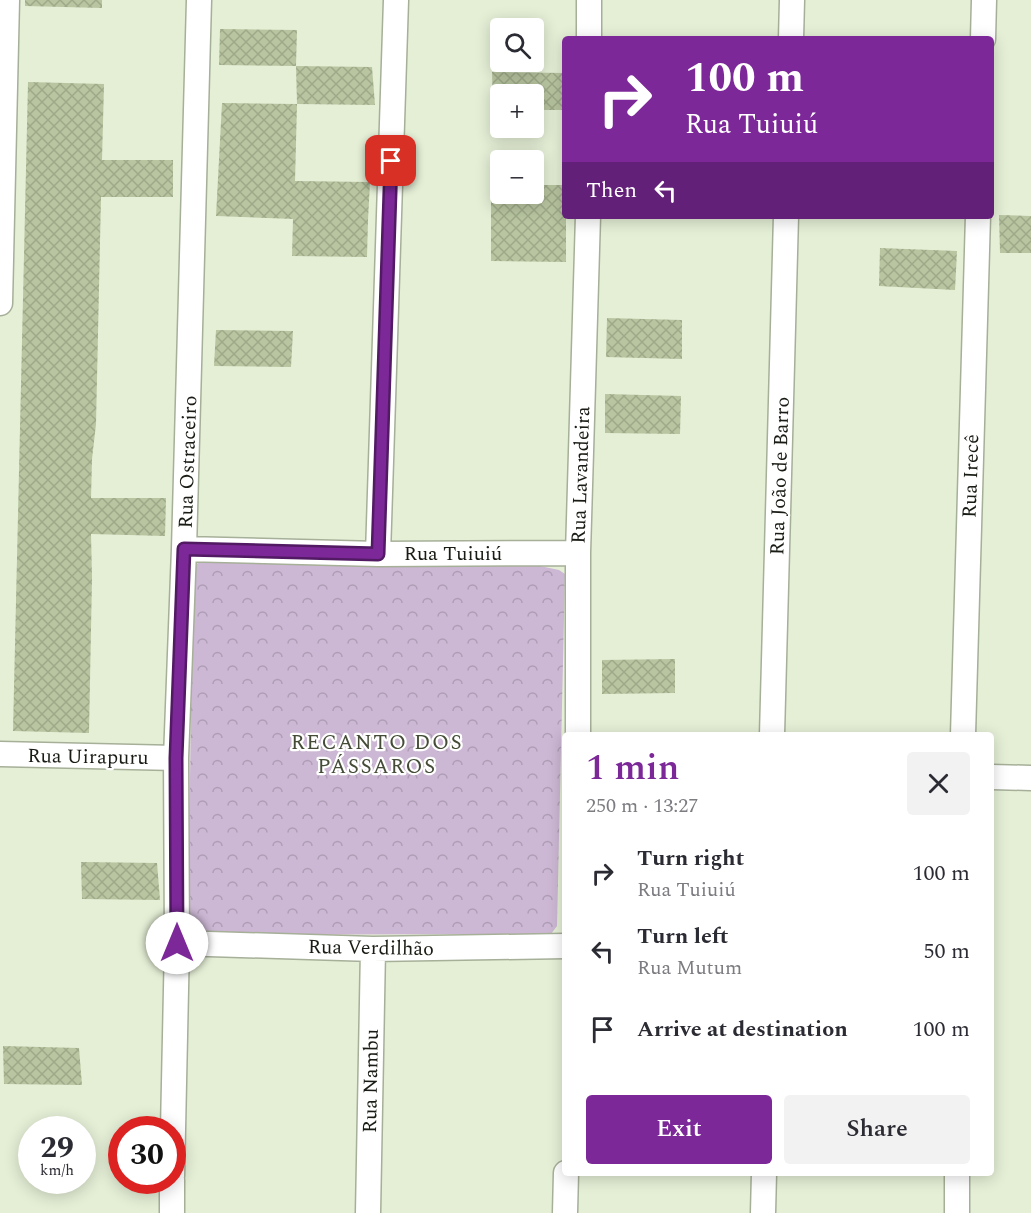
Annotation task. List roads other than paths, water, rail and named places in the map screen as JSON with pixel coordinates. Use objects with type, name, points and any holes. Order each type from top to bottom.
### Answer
[{"type":"street","points":[[0,303],[7,0]]},
{"type":"street","name":"Rua Ostraceiro","points":[[173,1116],[177,943],[176,758],[200,0]]},
{"type":"street","points":[[378,554],[396,0]]},
{"type":"street","points":[[589,0],[589,36]]},
{"type":"street","points":[[791,36],[792,0]]},
{"type":"street","points":[[983,36],[984,0]]},
{"type":"street","name":"Rua Lavandeira","points":[[578,732],[578,553],[588,219]]},
{"type":"street","name":"Rua João de Barro","points":[[772,732],[786,219]]},
{"type":"street","name":"Rua Irecê","points":[[963,732],[978,219]]},
{"type":"street","name":"Rua Tuiuiú","points":[[184,549],[378,554],[578,553]]},
{"type":"street","name":"Rua Uirapuru","points":[[0,754],[176,758]]},
{"type":"street","points":[[994,777],[1031,778]]},
{"type":"street","name":"Rua Verdilhão","points":[[177,943],[373,949],[562,946]]},
{"type":"street","name":"Rua Nambu","points":[[368,1213],[373,949]]},
{"type":"street","points":[[565,1213],[566,1176]]},
{"type":"street","points":[[763,1213],[764,1176]]},
{"type":"street","points":[[957,1176],[957,1213]]},
{"type":"street","points":[[172,1194],[172,1213]]},
{"type":"district","name":"RECANTO DOS PÁSSAROS","points":[[377,754]]}]
